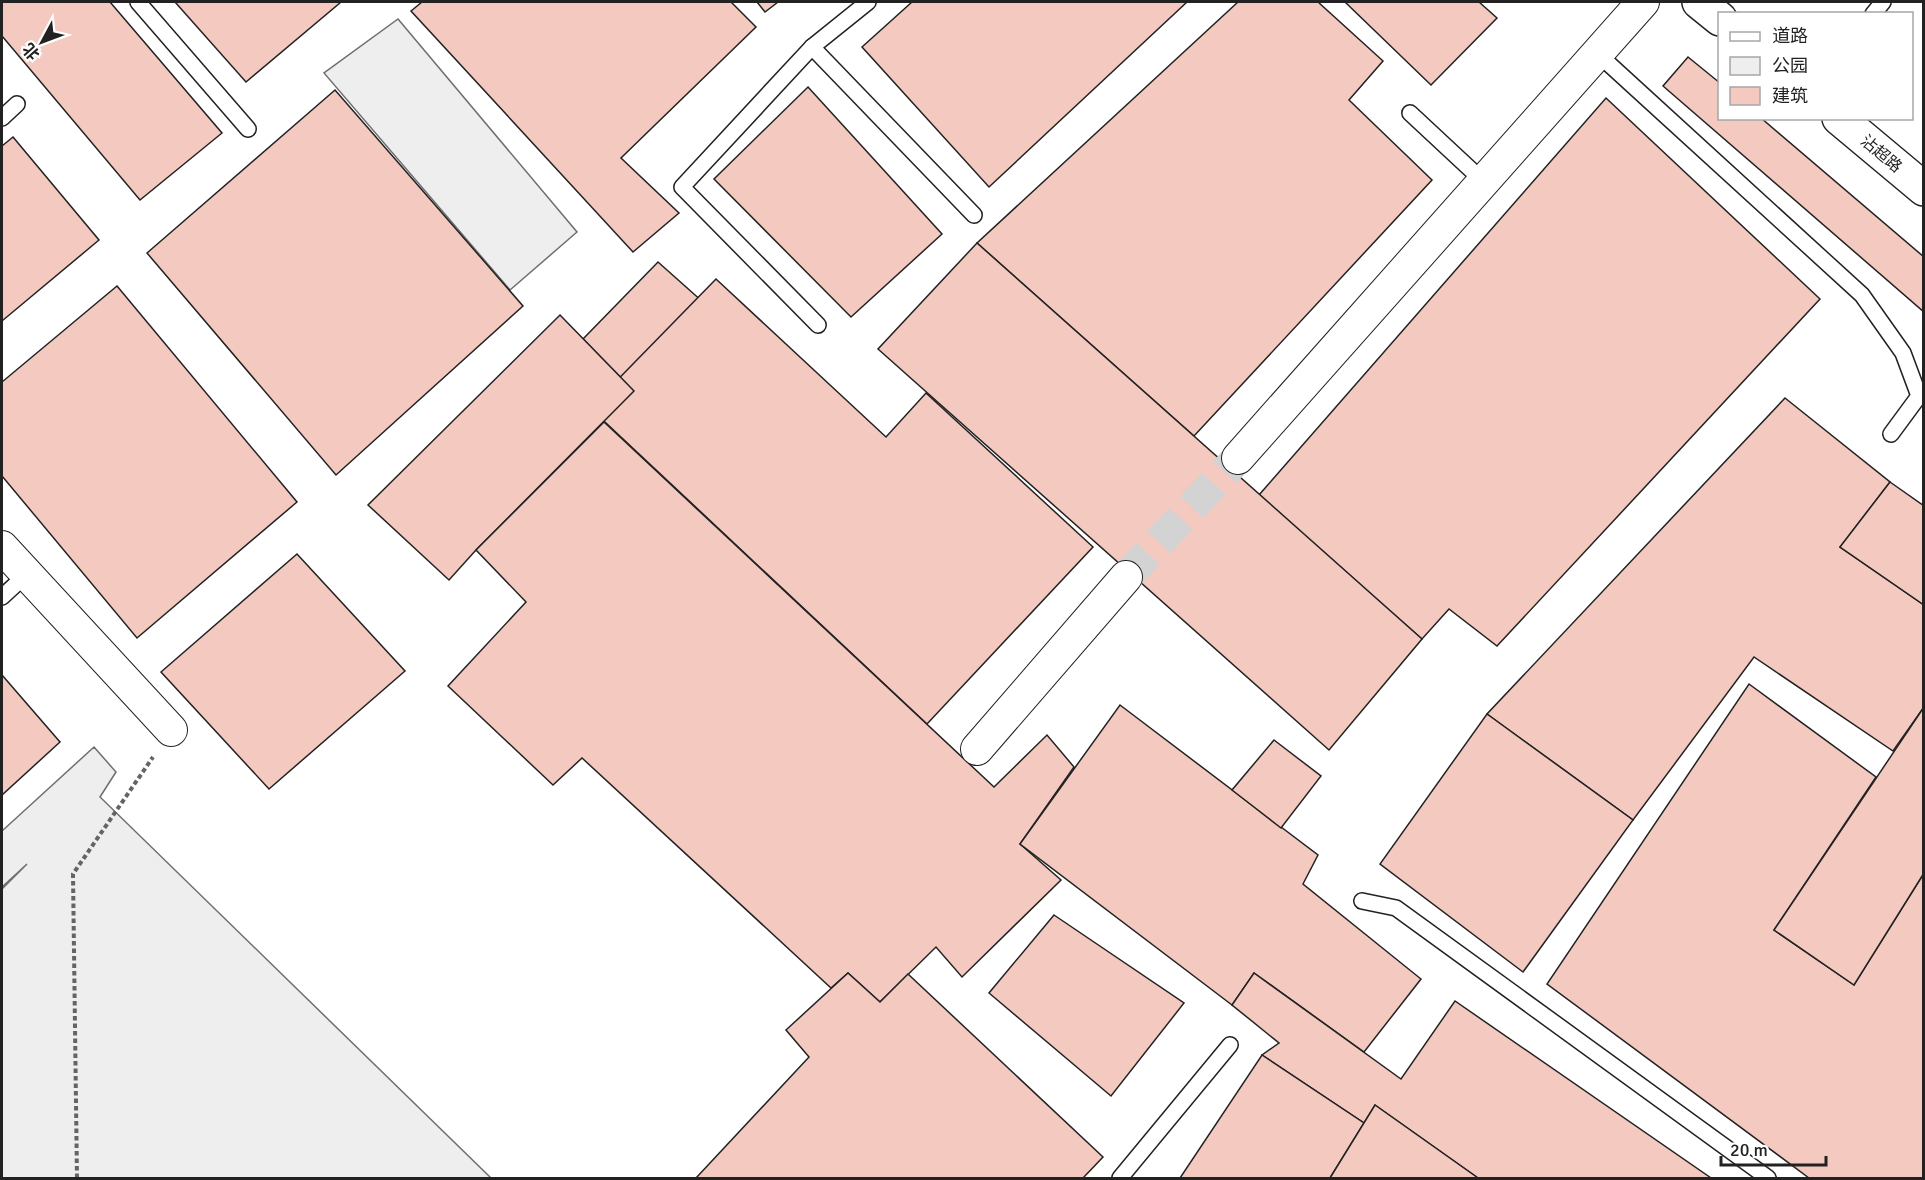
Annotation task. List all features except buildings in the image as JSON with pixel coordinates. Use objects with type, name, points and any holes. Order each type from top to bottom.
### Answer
[{"type":"street","points":[[1238,458],[1643,2]]},
{"type":"street","points":[[1699,2],[1718,18]]},
{"type":"street","name":"沾超路","points":[[1841,120],[1923,189]]},
{"type":"street","points":[[2,547],[171,730]]},
{"type":"street","points":[[977,749],[1126,577]]},
{"type":"lane","points":[[138,2],[248,129]]},
{"type":"lane","points":[[818,325],[682,187],[812,47],[868,2]]},
{"type":"lane","points":[[812,47],[975,215]]},
{"type":"lane","points":[[1598,53],[1863,295],[1903,353],[1921,397],[1892,434]]},
{"type":"lane","points":[[2,118],[17,104]]},
{"type":"lane","points":[[1410,113],[1483,181]]},
{"type":"lane","points":[[2,597],[27,574]]},
{"type":"lane","points":[[1362,901],[1396,908],[1768,1179]]},
{"type":"lane","points":[[1120,1179],[1230,1045]]},
{"type":"path","points":[[77,1179],[73,874],[171,730]]},
{"type":"green space","points":[[398,19],[577,232],[510,290],[324,73]]},
{"type":"green space","points":[[94,747],[116,772],[100,797],[491,1178],[2,1178],[2,889],[27,864],[2,887],[2,831]]},
{"type":"tunnel","points":[[1126,577],[1238,458]]}]
